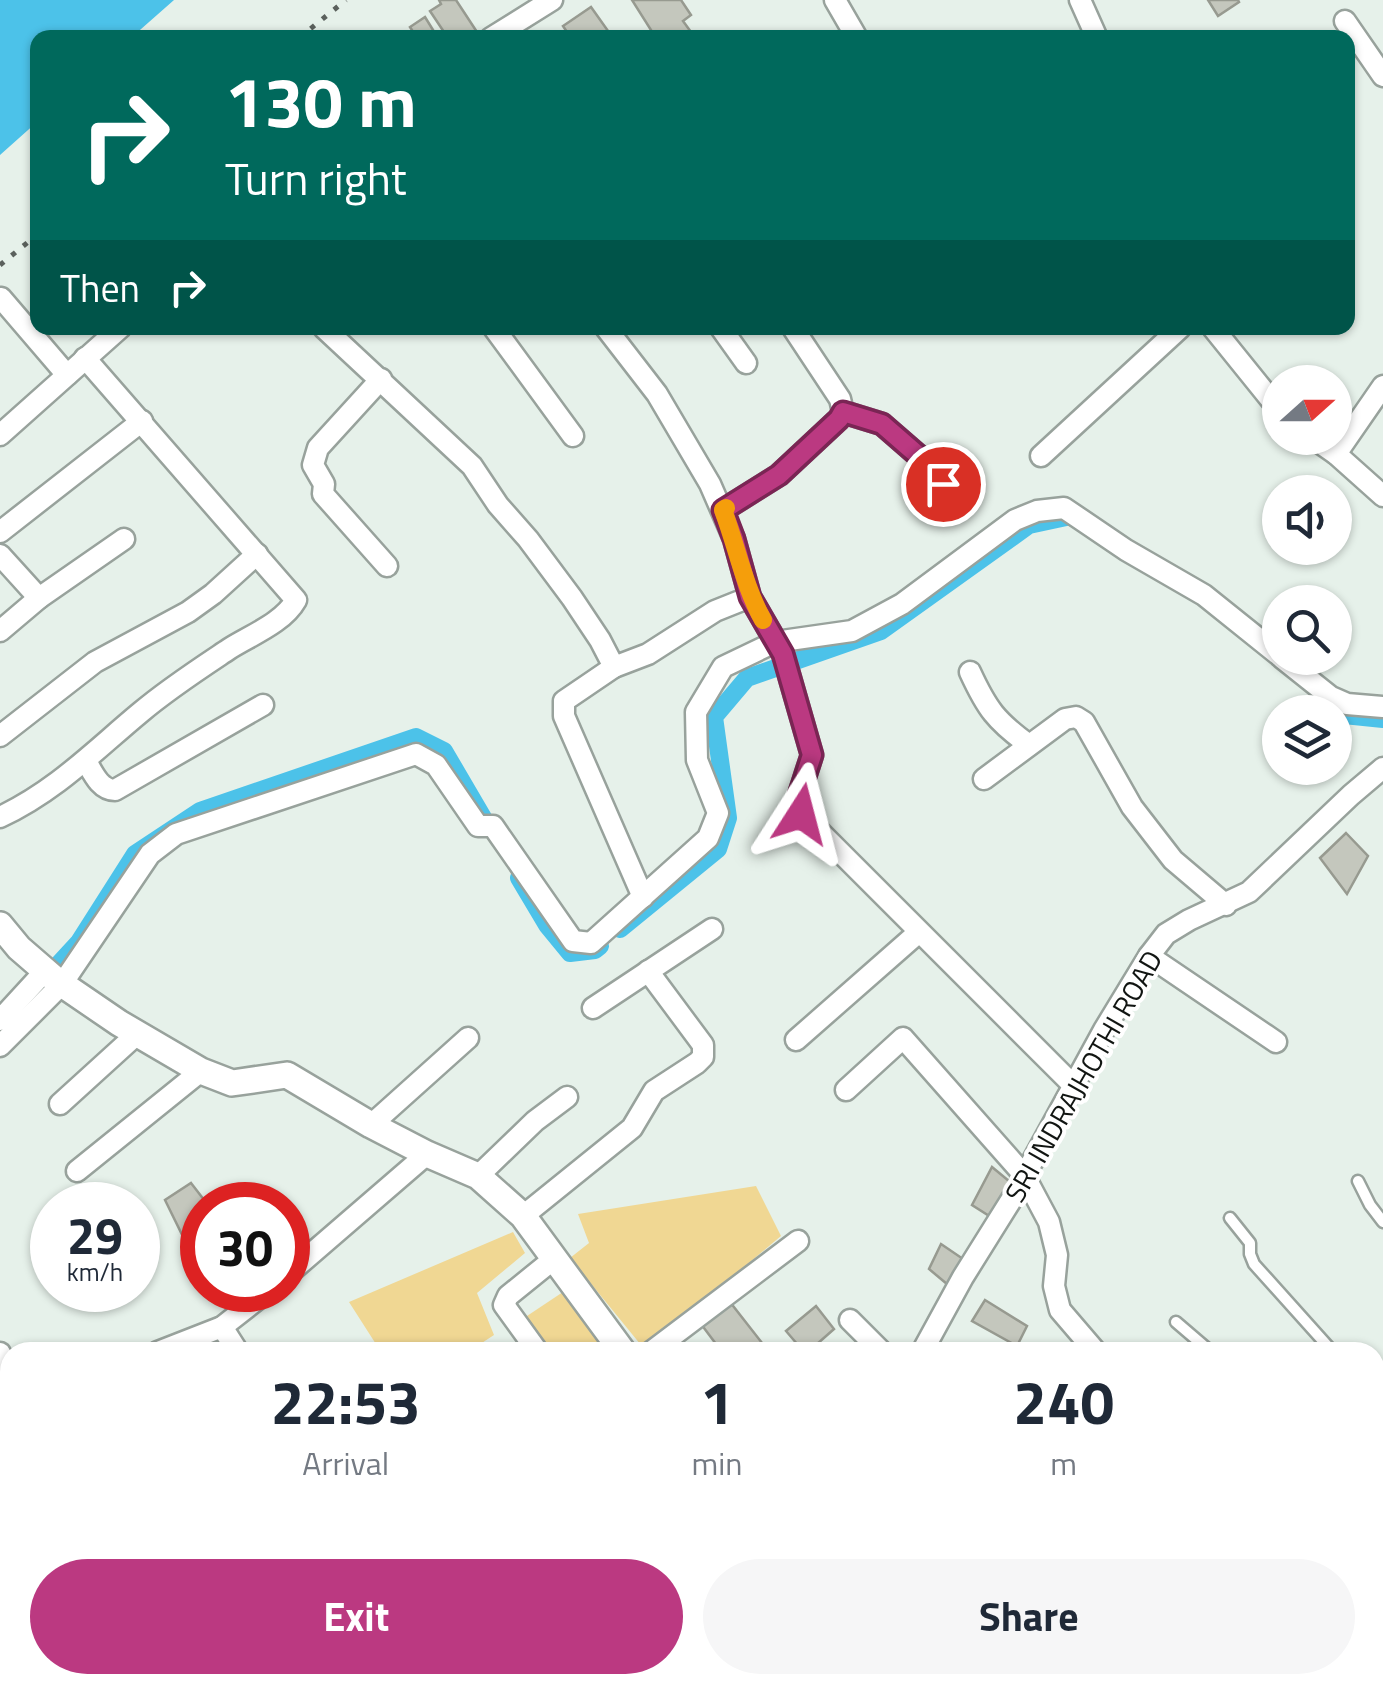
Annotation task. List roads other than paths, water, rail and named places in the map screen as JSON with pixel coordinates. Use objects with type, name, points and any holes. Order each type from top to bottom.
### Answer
[{"type":"street","points":[[504,30],[552,0]]},
{"type":"street","points":[[836,0],[853,30]]},
{"type":"street","points":[[1080,0],[1094,30]]},
{"type":"street","points":[[1345,21],[1351,30]]},
{"type":"street","points":[[1355,35],[1383,76]]},
{"type":"street","points":[[1,298],[30,332]]},
{"type":"street","points":[[32,335],[66,375]]},
{"type":"street","points":[[3,425],[112,335]]},
{"type":"street","points":[[332,335],[472,466],[572,598],[614,667]]},
{"type":"street","points":[[499,335],[573,436]]},
{"type":"street","points":[[611,335],[657,394],[710,484],[734,539],[750,597],[782,657],[812,755],[799,795],[801,814],[1073,1086]]},
{"type":"street","points":[[726,335],[746,363]]},
{"type":"street","points":[[723,510],[779,475],[843,412],[840,400],[798,335]]},
{"type":"street","points":[[1042,456],[1172,335]]},
{"type":"street","points":[[1219,335],[1262,389]]},
{"type":"street","points":[[0,817],[28,804],[86,762],[143,710],[290,611],[296,600],[85,358]]},
{"type":"street","points":[[381,379],[318,448],[313,465],[324,484],[323,494],[387,566]]},
{"type":"street","points":[[1352,431],[1383,386]]},
{"type":"street","points":[[843,412],[882,424],[928,464],[957,503]]},
{"type":"street","points":[[0,532],[142,422]]},
{"type":"street","points":[[1337,455],[1383,496]]},
{"type":"street","points":[[0,1046],[150,854],[176,834],[416,754],[436,765],[573,941],[591,943],[708,838],[718,814],[697,760],[696,712],[723,667],[782,657],[852,631],[902,604],[1016,520],[1036,511],[1064,508],[1126,550],[1204,594],[1262,641]]},
{"type":"street","points":[[0,631],[39,598],[124,539]]},
{"type":"street","points":[[0,736],[96,662],[214,594],[256,554]]},
{"type":"street","points":[[0,555],[39,598]]},
{"type":"street","points":[[643,897],[564,716],[564,700],[614,667],[648,654],[715,611],[750,597]]},
{"type":"street","points":[[970,672],[985,704],[1003,726],[1030,745]]},
{"type":"street","points":[[1304,675],[1331,697],[1347,704],[1383,708]]},
{"type":"street","points":[[86,762],[101,785],[115,790],[262,705]]},
{"type":"street","points":[[984,778],[1065,718],[1084,722],[1132,807],[1172,860],[1226,905]]},
{"type":"street","name":"SRI INDRAJHOTHI ROAD","points":[[927,1342],[1149,956],[1166,934],[1249,892],[1351,795],[1379,779]]},
{"type":"street","points":[[0,925],[19,948],[53,977],[137,1034],[201,1071],[232,1082],[287,1076],[371,1125],[478,1176],[523,1216],[616,1342]]},
{"type":"street","points":[[593,1008],[712,929]]},
{"type":"street","points":[[796,1040],[919,932]]},
{"type":"street","points":[[1149,956],[1276,1042]]},
{"type":"street","points":[[523,1216],[632,1128],[654,1091],[703,1056],[703,1045],[648,971]]},
{"type":"street","points":[[0,1020],[53,977]]},
{"type":"street","points":[[60,1104],[137,1034]]},
{"type":"street","points":[[371,1125],[468,1038]]},
{"type":"street","points":[[846,1090],[902,1038],[1024,1175],[1049,1222],[1057,1256],[1054,1286],[1060,1310],[1087,1342]]},
{"type":"street","points":[[77,1171],[201,1071]]},
{"type":"street","points":[[478,1176],[535,1121],[567,1098]]},
{"type":"street","points":[[310,1255],[427,1154]]},
{"type":"street","points":[[664,1342],[798,1241]]},
{"type":"street","points":[[531,1342],[504,1305],[508,1296],[555,1258]]},
{"type":"street","points":[[184,1342],[222,1327],[241,1312]]},
{"type":"street","points":[[850,1320],[872,1342]]},
{"type":"street","points":[[222,1327],[232,1342]]},
{"type":"lane","points":[[1358,1181],[1383,1222]]},
{"type":"lane","points":[[1230,1218],[1250,1243],[1254,1264],[1324,1342]]},
{"type":"lane","points":[[1176,1322],[1199,1342]]},
{"type":"water","points":[[0,0],[174,0],[140,30],[30,30],[30,128],[0,155]]},
{"type":"waterway","points":[[620,929],[718,849],[728,818],[714,717],[747,678],[881,631],[1029,525],[1071,516],[1075,519]]},
{"type":"waterway","points":[[1352,716],[1383,719]]},
{"type":"waterway","points":[[44,980],[79,942],[135,854],[200,811],[416,737],[444,751],[485,821]]},
{"type":"waterway","points":[[519,878],[547,925],[570,953],[600,946]]},
{"type":"railway","points":[[309,30],[346,0]]},
{"type":"railway","points":[[0,265],[30,241]]}]
